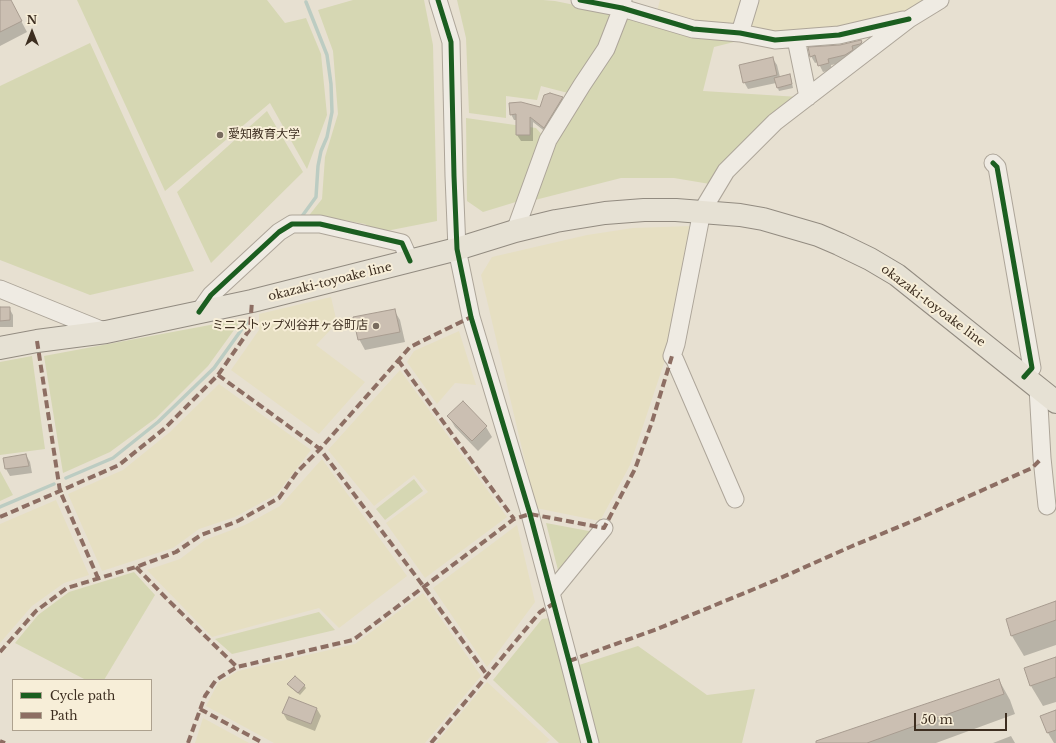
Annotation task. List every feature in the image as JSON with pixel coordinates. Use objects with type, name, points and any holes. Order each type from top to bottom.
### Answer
[{"type":"main road","name":"okazaki-toyoake line","points":[[0,348],[37,341],[106,332],[252,301],[457,249],[515,231],[556,221],[644,210],[702,211],[740,215],[780,223],[818,235],[870,259],[896,275],[1056,402]]},
{"type":"street","points":[[438,0],[451,42],[457,249],[471,317],[530,514],[590,743]]},
{"type":"street","points":[[580,0],[623,4],[694,29],[740,33],[775,40],[838,35],[909,19]]},
{"type":"street","points":[[740,33],[750,0]]},
{"type":"street","points":[[735,498],[672,356],[676,344],[702,211],[726,171],[775,122],[909,19],[940,0]]},
{"type":"street","points":[[515,231],[548,140],[606,49],[623,4]]},
{"type":"street","points":[[796,39],[808,97]]},
{"type":"street","points":[[993,163],[997,167],[1032,368],[1031,382],[1047,506]]},
{"type":"street","points":[[199,312],[211,295],[279,232],[292,224],[320,224],[402,242],[410,261]]},
{"type":"street","points":[[0,289],[106,332]]},
{"type":"street","points":[[551,593],[604,528]]},
{"type":"shaded area","points":[[660,0],[743,0],[735,27],[694,23],[657,11]]},
{"type":"shaded area","points":[[756,0],[928,0],[908,12],[841,28],[775,33],[749,26]]},
{"type":"shaded area","points":[[692,226],[671,342],[630,465],[600,521],[536,508],[481,275],[492,257],[587,235],[633,228]]},
{"type":"shaded area","points":[[331,297],[337,323],[316,345],[365,382],[319,434],[231,370],[259,330],[259,314]]},
{"type":"shaded area","points":[[459,331],[476,385],[455,383],[437,404],[407,362],[414,351]]},
{"type":"shaded area","points":[[400,370],[507,517],[425,578],[386,523],[428,492],[414,475],[374,506],[328,450]]},
{"type":"shaded area","points":[[219,384],[311,450],[277,494],[235,517],[199,529],[173,548],[102,571],[68,494],[123,470],[170,432]]},
{"type":"shaded area","points":[[322,459],[407,576],[339,628],[319,608],[212,637],[147,570],[180,559],[205,540],[245,525],[280,506]]},
{"type":"shaded area","points":[[56,500],[89,575],[64,583],[32,606],[0,643],[0,524]]},
{"type":"shaded area","points":[[517,525],[535,602],[487,667],[433,588]]},
{"type":"shaded area","points":[[423,593],[481,676],[425,743],[274,743],[206,706],[218,683],[238,671],[355,644]]},
{"type":"shaded area","points":[[487,682],[550,740],[546,743],[436,743]]},
{"type":"shaded area","points":[[203,718],[249,743],[195,743]]},
{"type":"green space","points":[[77,0],[267,0],[285,23],[306,18],[321,54],[327,115],[307,169],[270,103],[165,191]]},
{"type":"green space","points":[[353,0],[424,0],[433,45],[437,221],[376,233],[365,224],[321,216],[307,218],[322,199],[325,157],[338,114],[333,51],[318,10]]},
{"type":"green space","points":[[457,0],[543,0],[614,13],[601,46],[568,93],[541,86],[537,100],[506,96],[506,118],[469,113],[466,38]]},
{"type":"green space","points":[[625,15],[742,40],[714,47],[703,91],[799,97],[710,184],[674,178],[621,178],[531,201],[554,141]]},
{"type":"green space","points":[[90,43],[194,271],[90,295],[0,260],[0,86]]},
{"type":"green space","points":[[267,111],[303,172],[211,263],[177,192]]},
{"type":"green space","points":[[466,118],[536,128],[544,137],[519,201],[483,212],[467,201]]},
{"type":"green space","points":[[242,319],[208,366],[156,418],[110,452],[63,473],[44,356]]},
{"type":"green space","points":[[32,356],[45,449],[0,455],[0,362]]},
{"type":"green space","points":[[0,471],[13,495],[0,501]]},
{"type":"green space","points":[[414,479],[423,491],[385,520],[376,509]]},
{"type":"green space","points":[[546,523],[594,532],[559,574]]},
{"type":"green space","points":[[134,572],[155,595],[105,679],[84,679],[15,643],[38,615],[69,592]]},
{"type":"green space","points":[[319,612],[335,630],[232,654],[215,639]]},
{"type":"green space","points":[[550,618],[583,743],[559,743],[493,680],[542,619]]},
{"type":"green space","points":[[638,646],[707,695],[755,689],[742,743],[597,743],[576,666]]},
{"type":"building","points":[[0,0],[11,0],[22,21],[0,32]]},
{"type":"building","points":[[861,40],[862,42],[860,44],[852,46],[853,50],[845,55],[828,59],[829,63],[818,66],[815,55],[810,57],[808,47],[840,45]]},
{"type":"building","points":[[773,57],[777,75],[743,83],[739,65]]},
{"type":"building","points":[[790,74],[792,84],[777,88],[774,78]]},
{"type":"building","points":[[550,93],[563,97],[544,128],[530,117],[530,135],[516,135],[516,114],[510,115],[509,103],[521,102],[540,107],[544,95]]},
{"type":"building","points":[[0,307],[10,307],[10,320],[0,321]]},
{"type":"building","points":[[395,309],[400,332],[358,340],[353,317]]},
{"type":"building","points":[[463,401],[487,426],[472,441],[447,416]]},
{"type":"building","points":[[26,454],[29,466],[5,469],[3,458]]},
{"type":"building","points":[[1056,601],[1056,620],[1011,636],[1006,619]]},
{"type":"building","points":[[1056,657],[1056,677],[1030,686],[1024,668]]},
{"type":"building","points":[[295,676],[305,685],[298,693],[287,684]]},
{"type":"building","points":[[999,679],[1004,694],[867,743],[816,743],[816,741]]},
{"type":"building","points":[[289,697],[317,708],[311,724],[282,713]]},
{"type":"building","points":[[1056,710],[1056,730],[1047,733],[1040,716]]},
{"type":"waterway","points":[[300,219],[316,197],[318,166],[321,151],[327,137],[332,112],[331,84],[327,55],[306,2]]},
{"type":"waterway","points":[[66,478],[113,458],[158,422],[214,368],[247,322]]},
{"type":"waterway","points":[[0,507],[54,484]]},
{"type":"marked path","points":[[0,517],[119,465],[165,428],[218,375],[250,329],[252,301]]},
{"type":"marked path","points":[[0,652],[36,611],[67,588],[136,567],[176,552],[201,535],[238,521],[279,498],[297,472],[320,449],[410,347],[471,317]]},
{"type":"marked path","points":[[37,341],[60,491],[98,578]]},
{"type":"marked path","points":[[188,743],[205,696],[216,680],[237,667],[353,640],[514,519],[530,514],[604,528],[635,469],[652,422],[672,356]]},
{"type":"marked path","points":[[398,360],[514,519]]},
{"type":"marked path","points":[[218,375],[320,449],[424,587],[487,675]]},
{"type":"marked path","points":[[569,661],[657,629],[776,580],[1032,468],[1042,458]]},
{"type":"marked path","points":[[136,567],[237,667]]},
{"type":"marked path","points":[[431,743],[540,612],[553,604]]},
{"type":"marked path","points":[[200,709],[263,743]]},
{"type":"marked path","points":[[0,741],[5,743]]},
{"type":"cycle path","points":[[438,0],[451,42],[457,249],[471,317],[530,514],[590,743]]},
{"type":"cycle path","points":[[580,0],[622,8],[693,29],[740,33],[775,40],[839,35],[909,19]]},
{"type":"cycle path","points":[[993,163],[997,167],[1032,368],[1024,377]]},
{"type":"cycle path","points":[[199,312],[211,295],[279,232],[292,224],[320,224],[402,243],[410,261]]},
{"type":"place","name":"愛知教育大学","points":[[220,135]]},
{"type":"place","name":"ミニストップ刈谷井ヶ谷町店","points":[[376,326]]}]
